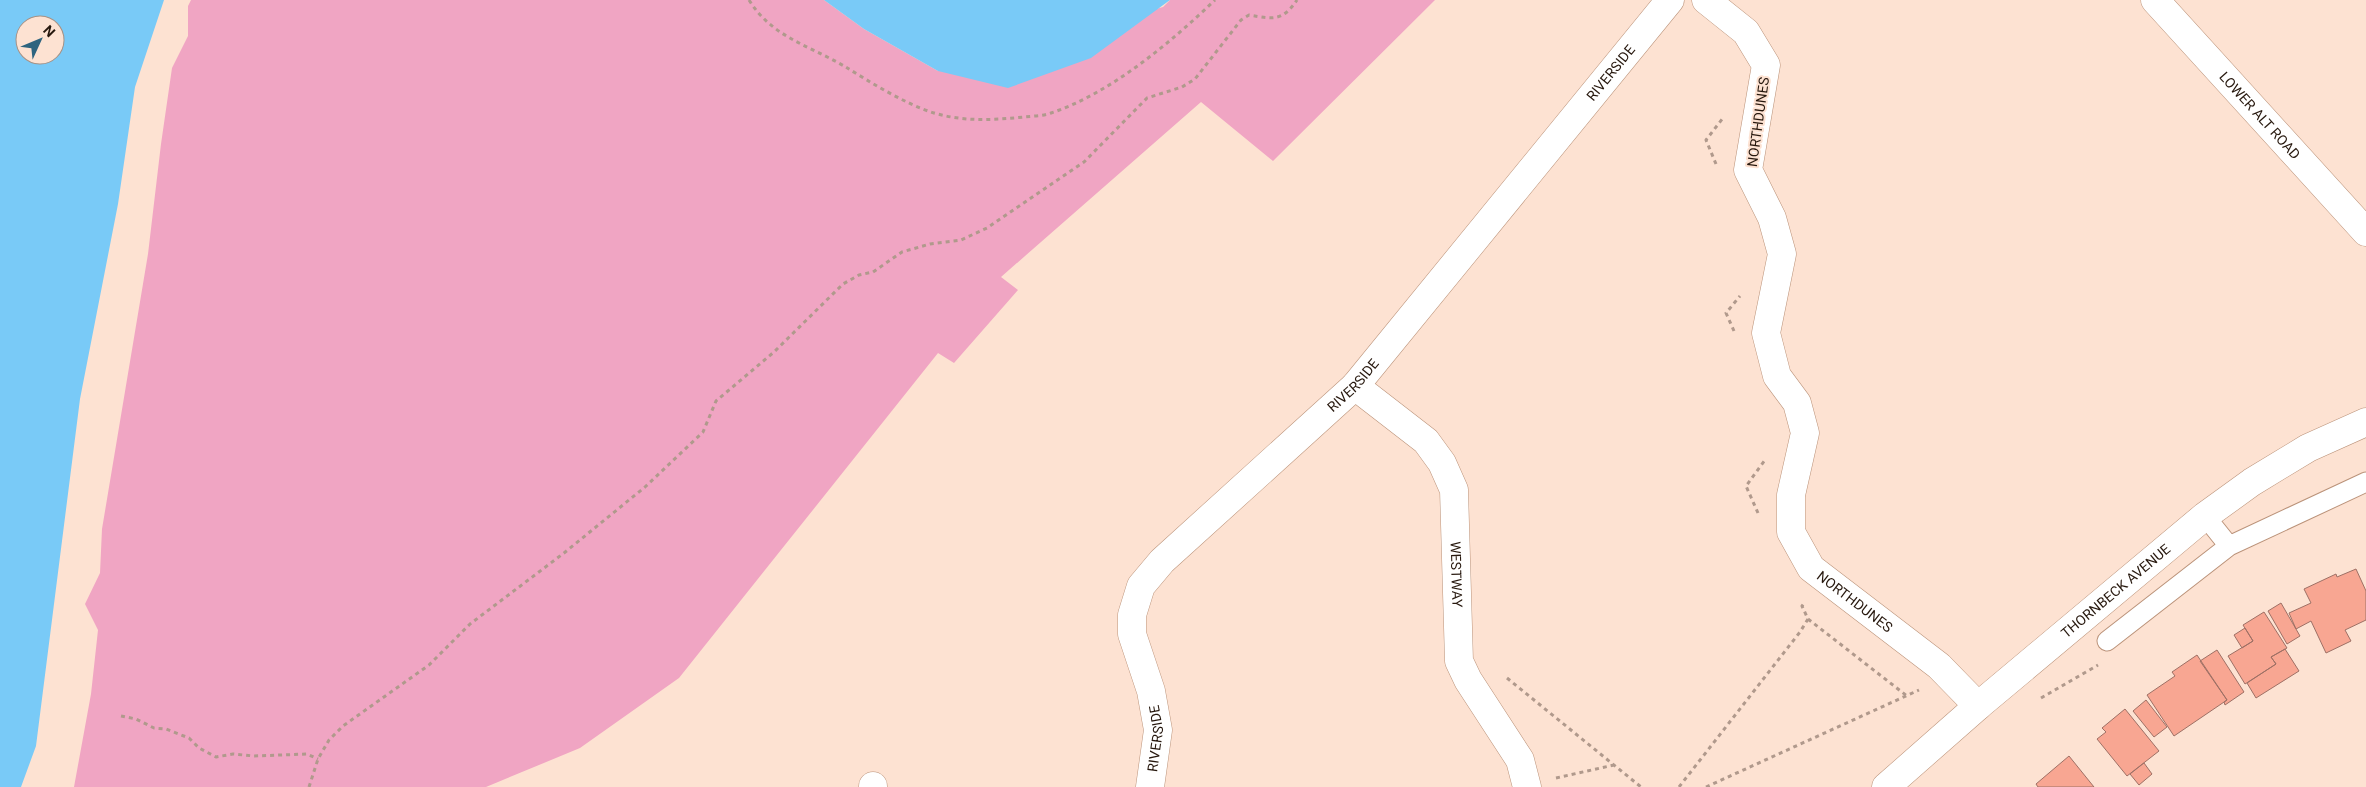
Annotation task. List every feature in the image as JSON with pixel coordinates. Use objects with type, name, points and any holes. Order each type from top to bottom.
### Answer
[{"type":"street","name":"RIVERSIDE","points":[[1150,787],[1158,730],[1151,691],[1132,634],[1132,615],[1141,586],[1162,561],[1355,386],[1670,0]]},
{"type":"street","name":"NORTHDUNES","points":[[1706,0],[1746,32],[1766,64],[1748,170],[1772,218],[1782,254],[1766,333],[1778,376],[1797,403],[1805,433],[1790,495],[1792,532],[1811,568],[1939,666],[1978,706]]},
{"type":"street","name":"LOWER ALT ROAD","points":[[2154,0],[2366,232]]},
{"type":"street","name":"WESTWAY","points":[[1355,386],[1426,441],[1442,463],[1454,490],[1459,661],[1468,680],[1520,760],[1527,786]]},
{"type":"street","name":"THORNBECK AVENUE","points":[[1886,787],[1978,706],[2205,516],[2252,482],[2308,448],[2366,422]]},
{"type":"lane","points":[[2106,641],[2229,546],[2366,482]]},
{"type":"lane","points":[[2205,516],[2229,546]]},
{"type":"path","points":[[749,0],[758,14],[781,35],[833,60],[881,88],[934,112],[984,121],[1049,114],[1090,96],[1131,70],[1184,30],[1215,0]]},
{"type":"path","points":[[309,787],[318,759],[329,740],[343,726],[430,665],[470,624],[571,547],[674,461],[703,432],[716,401],[774,352],[843,284],[859,274],[873,272],[902,252],[930,244],[960,240],[987,228],[1084,162],[1146,98],[1182,87],[1195,79],[1241,20],[1249,15],[1271,19],[1282,16],[1290,10],[1297,0]]},
{"type":"path","points":[[1825,578],[1802,606],[1808,619],[1907,696]]},
{"type":"path","points":[[1679,787],[1800,632],[1808,619]]},
{"type":"path","points":[[2039,699],[2112,658],[2106,641]]},
{"type":"path","points":[[1502,674],[1641,787]]},
{"type":"path","points":[[1706,787],[1949,676]]},
{"type":"path","points":[[121,716],[136,719],[154,728],[166,729],[189,738],[199,748],[216,757],[233,754],[254,756],[307,754],[318,759]]},
{"type":"path","points":[[1527,786],[1614,765]]},
{"type":"shaded area","points":[[191,0],[824,0],[864,29],[938,71],[1163,7],[1170,0],[1435,0],[1273,161],[1201,102],[1001,277],[1018,290],[954,363],[938,353],[679,678],[580,748],[486,787],[74,787],[91,694],[98,630],[85,604],[100,573],[102,529],[148,254],[172,68],[188,36],[188,6]]},
{"type":"water","points":[[0,0],[164,0],[135,87],[118,204],[80,399],[36,746],[21,787],[0,787]]},
{"type":"water","points":[[824,0],[1170,0],[1091,58],[1008,88],[938,71],[864,29]]},
{"type":"building","points":[[2356,569],[2366,591],[2366,620],[2345,630],[2351,641],[2326,653],[2311,621],[2296,629],[2289,613],[2311,603],[2304,589],[2336,574],[2337,577]]},
{"type":"building","points":[[2281,603],[2300,636],[2287,644],[2268,611]]},
{"type":"building","points":[[2264,612],[2287,648],[2271,657],[2276,664],[2245,684],[2228,656],[2253,641],[2243,625]]},
{"type":"building","points":[[2245,628],[2253,641],[2242,648],[2234,635]]},
{"type":"building","points":[[2285,649],[2299,671],[2256,698],[2247,683],[2276,664],[2271,657]]},
{"type":"building","points":[[2217,650],[2244,692],[2225,705],[2224,702],[2227,700],[2200,661]]},
{"type":"building","points":[[2197,655],[2227,700],[2174,736],[2147,695],[2175,676],[2172,672]]},
{"type":"building","points":[[2146,700],[2167,727],[2154,737],[2133,711]]},
{"type":"building","points":[[2125,709],[2159,751],[2127,776],[2097,739],[2106,732],[2102,728]]},
{"type":"building","points":[[2069,756],[2094,787],[2038,787],[2036,784]]},
{"type":"building","points":[[2144,763],[2152,774],[2139,785],[2130,774]]}]
